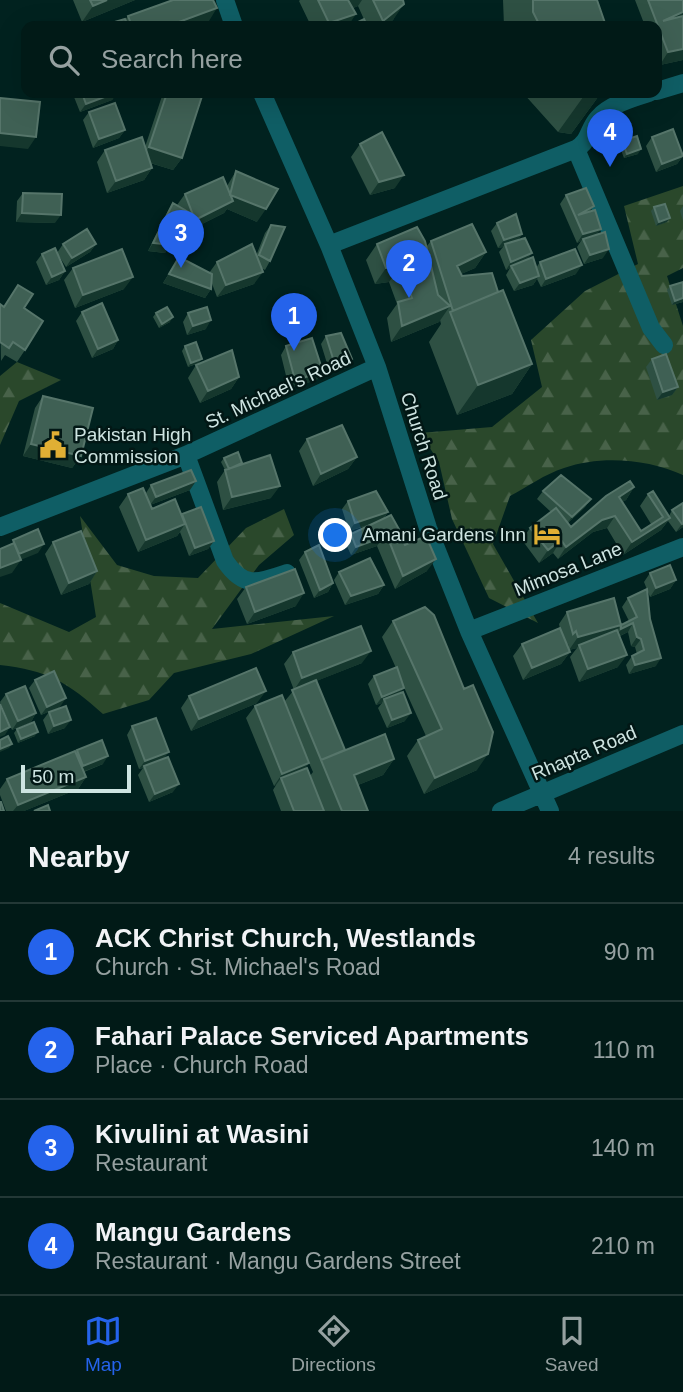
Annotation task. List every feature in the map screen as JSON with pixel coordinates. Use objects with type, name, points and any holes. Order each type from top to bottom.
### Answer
[{"type":"street","points":[[225,0],[232,21]]},
{"type":"street","points":[[662,89],[683,83]]},
{"type":"street","name":"Church Road","points":[[264,98],[329,245],[377,367],[428,528],[469,631],[550,811]]},
{"type":"street","points":[[329,245],[576,149],[586,143],[598,117],[636,98]]},
{"type":"street","points":[[576,149],[642,307],[664,345]]},
{"type":"street","name":"St. Michael's Road","points":[[0,527],[186,455],[377,367]]},
{"type":"street","points":[[186,455],[225,561],[231,569],[241,580],[250,582],[288,573]]},
{"type":"street","name":"Mimosa Lane","points":[[469,631],[683,547]]},
{"type":"street","name":"Rhapta Road","points":[[501,811],[683,734]]},
{"type":"green space","points":[[683,186],[683,268],[667,276],[683,326],[683,475],[640,462],[593,461],[557,471],[510,496],[493,544],[538,623],[489,598],[452,519],[439,462],[420,433],[492,427],[542,387],[531,340],[585,291],[638,264],[624,206]]},
{"type":"green space","points":[[17,362],[61,380],[19,401],[0,445],[0,376]]},
{"type":"green space","points":[[284,509],[294,535],[259,565],[212,629],[334,616],[251,654],[174,673],[149,700],[103,714],[68,686],[56,680],[31,670],[0,665],[0,603],[69,632],[96,617],[80,516],[117,565],[154,576],[198,578],[246,528]]},
{"type":"building","points":[[90,0],[107,0],[93,6]]},
{"type":"building","points":[[173,0],[213,0],[217,8],[182,21],[130,21],[128,16]]},
{"type":"building","points":[[318,0],[348,0],[356,14],[328,21]]},
{"type":"building","points":[[373,0],[403,0],[404,4],[383,21]]},
{"type":"building","points":[[533,0],[597,0],[604,21],[538,21],[533,12]]},
{"type":"building","points":[[648,0],[683,0],[683,12],[663,21],[683,16],[683,49],[668,52],[662,36],[662,21],[656,21]]},
{"type":"building","points":[[0,98],[40,102],[36,137],[0,133]]},
{"type":"building","points":[[84,98],[102,98],[86,104]]},
{"type":"building","points":[[165,98],[201,98],[182,158],[149,147]]},
{"type":"building","points":[[115,103],[125,130],[99,139],[89,112]]},
{"type":"building","points":[[673,129],[683,156],[662,164],[652,137]]},
{"type":"building","points":[[382,132],[404,175],[379,182],[360,144]]},
{"type":"building","points":[[637,136],[641,149],[627,154],[622,141]]},
{"type":"building","points":[[142,137],[152,168],[116,181],[105,150]]},
{"type":"building","points":[[236,171],[278,189],[266,209],[230,195]]},
{"type":"building","points":[[223,177],[233,201],[195,220],[185,194]]},
{"type":"building","points":[[586,188],[594,206],[578,215],[595,210],[601,229],[583,234],[566,195]]},
{"type":"building","points":[[23,193],[62,194],[61,215],[22,213]]},
{"type":"building","points":[[173,203],[188,212],[171,245],[153,243]]},
{"type":"building","points":[[665,204],[670,218],[659,222],[654,207]]},
{"type":"building","points":[[516,214],[522,234],[504,240],[497,223]]},
{"type":"building","points":[[472,224],[486,252],[457,266],[462,276],[492,273],[498,292],[453,311],[431,241]]},
{"type":"building","points":[[271,225],[285,227],[270,261],[259,255]]},
{"type":"building","points":[[417,227],[425,241],[438,295],[450,306],[402,326],[398,302],[412,298],[400,267],[386,268],[377,244]]},
{"type":"building","points":[[87,229],[96,244],[72,258],[63,244]]},
{"type":"building","points":[[605,232],[609,249],[590,255],[583,239]]},
{"type":"building","points":[[525,238],[532,253],[511,262],[505,244]]},
{"type":"building","points":[[252,244],[263,272],[226,285],[217,262]]},
{"type":"building","points":[[55,248],[65,271],[52,277],[42,254]]},
{"type":"building","points":[[122,249],[133,277],[83,295],[73,268]]},
{"type":"building","points":[[575,249],[582,265],[546,279],[540,262]]},
{"type":"building","points":[[179,257],[212,274],[211,289],[169,274]]},
{"type":"building","points":[[533,257],[539,276],[520,283],[511,266]]},
{"type":"building","points":[[683,282],[683,298],[675,301],[670,286]]},
{"type":"building","points":[[18,285],[33,294],[24,308],[43,321],[25,350],[13,342],[9,348],[0,342],[0,304],[4,307]]},
{"type":"building","points":[[503,290],[532,364],[478,385],[450,312]]},
{"type":"building","points":[[102,303],[118,340],[98,349],[82,312]]},
{"type":"building","points":[[167,307],[173,317],[162,324],[156,313]]},
{"type":"building","points":[[207,307],[211,320],[193,326],[188,313]]},
{"type":"building","points":[[341,333],[352,359],[335,365],[326,336]]},
{"type":"building","points":[[312,338],[323,372],[295,380],[286,346]]},
{"type":"building","points":[[196,342],[202,359],[191,363],[185,346]]},
{"type":"building","points":[[232,350],[239,377],[208,391],[196,365]]},
{"type":"building","points":[[666,354],[678,387],[663,392],[652,359]]},
{"type":"building","points":[[43,396],[93,408],[81,456],[31,444]]},
{"type":"building","points":[[342,425],[357,457],[321,474],[307,439]]},
{"type":"building","points":[[238,452],[242,463],[229,469],[224,458]]},
{"type":"building","points":[[270,455],[280,486],[232,497],[225,470]]},
{"type":"building","points":[[191,470],[196,481],[156,497],[151,485]]},
{"type":"building","points":[[561,475],[591,499],[572,517],[543,491]]},
{"type":"building","points":[[630,481],[634,487],[619,497],[641,531],[663,517],[648,494],[653,491],[670,518],[632,542],[615,516],[602,520],[566,547],[561,540],[548,550],[530,528],[556,508],[571,527],[606,496]]},
{"type":"building","points":[[143,488],[152,509],[175,499],[185,524],[146,540],[128,494]]},
{"type":"building","points":[[376,491],[388,512],[355,523],[348,501]]},
{"type":"building","points":[[683,503],[683,523],[682,524],[672,510]]},
{"type":"building","points":[[201,507],[214,541],[195,548],[182,514]]},
{"type":"building","points":[[391,515],[400,531],[399,532],[398,529],[386,533],[383,537],[356,547],[351,534]]},
{"type":"building","points":[[38,529],[44,544],[19,554],[13,540]]},
{"type":"building","points":[[398,529],[405,545],[426,536],[436,559],[403,576],[386,533]]},
{"type":"building","points":[[81,531],[97,571],[69,583],[53,542]]},
{"type":"building","points":[[14,543],[21,560],[0,568],[0,549]]},
{"type":"building","points":[[319,545],[333,583],[320,590],[305,552]]},
{"type":"building","points":[[370,558],[384,585],[351,596],[339,572]]},
{"type":"building","points":[[670,565],[676,580],[656,588],[650,573]]},
{"type":"building","points":[[295,569],[304,593],[255,612],[246,587]]},
{"type":"building","points":[[647,589],[650,619],[661,658],[635,665],[632,656],[644,650],[641,639],[637,637],[633,623],[621,629],[621,625],[637,617],[628,598]]},
{"type":"building","points":[[614,598],[621,625],[578,637],[576,631],[573,634],[567,612]]},
{"type":"building","points":[[425,607],[434,615],[464,689],[473,685],[493,732],[488,754],[435,778],[418,740],[442,729],[393,621]]},
{"type":"building","points":[[361,626],[371,651],[302,678],[293,652]]},
{"type":"building","points":[[560,628],[570,652],[532,668],[522,644]]},
{"type":"building","points":[[617,630],[627,655],[588,669],[579,645]]},
{"type":"building","points":[[397,667],[404,688],[382,697],[374,676]]},
{"type":"building","points":[[256,668],[266,691],[199,719],[189,696]]},
{"type":"building","points":[[54,671],[66,698],[47,707],[35,680]]},
{"type":"building","points":[[316,680],[345,750],[321,760],[292,690]]},
{"type":"building","points":[[25,686],[36,713],[18,721],[6,694]]},
{"type":"building","points":[[403,692],[411,713],[392,720],[384,699]]},
{"type":"building","points":[[282,695],[309,763],[282,774],[255,706]]},
{"type":"building","points":[[0,704],[10,727],[0,732]]},
{"type":"building","points":[[66,706],[71,720],[54,726],[49,712]]},
{"type":"building","points":[[156,718],[169,752],[145,761],[132,726]]},
{"type":"building","points":[[34,722],[38,732],[21,739],[17,729]]},
{"type":"building","points":[[385,734],[394,759],[354,775],[368,811],[342,811],[321,760]]},
{"type":"building","points":[[8,736],[12,744],[0,749],[0,740]]},
{"type":"building","points":[[102,740],[108,756],[83,766],[77,750]]},
{"type":"building","points":[[75,751],[86,777],[18,805],[7,779]]},
{"type":"building","points":[[168,757],[179,784],[155,794],[144,766]]},
{"type":"building","points":[[307,768],[324,811],[294,811],[281,778]]},
{"type":"building","points":[[48,805],[50,811],[34,811]]},
{"type":"place","name":"Mangu Gardens","points":[[610,167]]},
{"type":"place","name":"Kivulini at Wasini","points":[[181,268]]},
{"type":"place","name":"Fahari Palace Serviced Apartments","points":[[409,298]]},
{"type":"place","name":"ACK Christ Church, Westlands","points":[[294,351]]},
{"type":"place","name":"Pakistan High Commission","points":[[53,445]]},
{"type":"place","name":"Amani Gardens Inn","points":[[547,534]]}]
